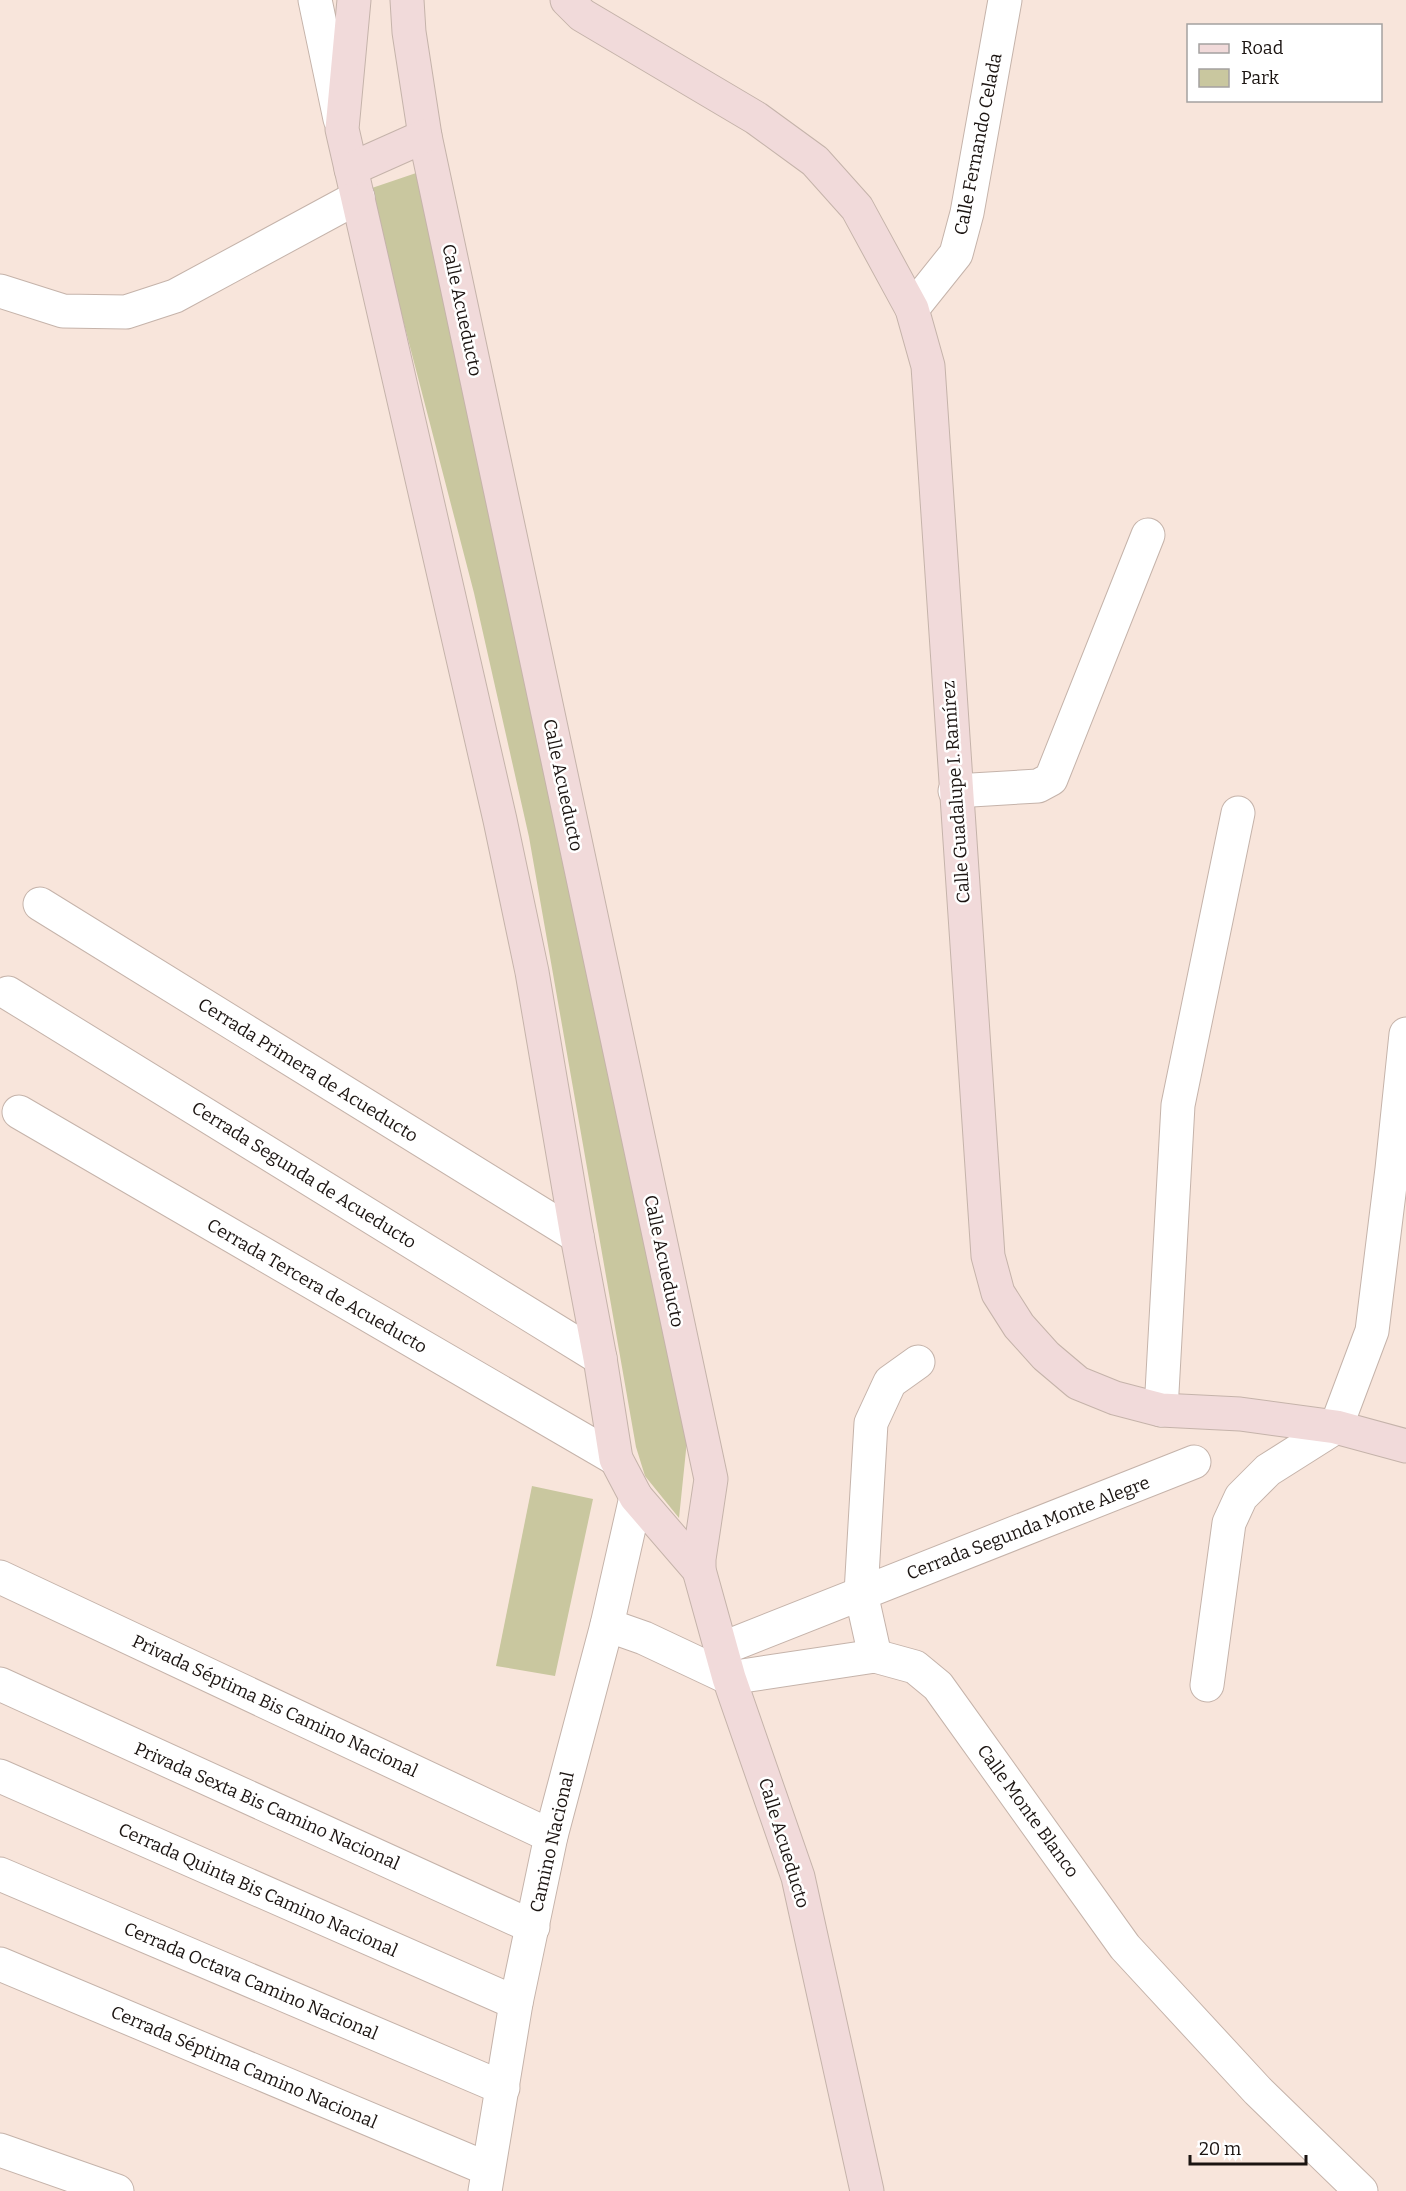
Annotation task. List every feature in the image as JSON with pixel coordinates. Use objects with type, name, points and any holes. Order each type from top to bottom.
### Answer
[{"type":"street","name":"Calle Acueducto","points":[[315,0],[342,129],[500,820],[532,972],[616,1459],[636,1497],[699,1570]]},
{"type":"street","name":"Calle Acueducto","points":[[342,129],[354,0]]},
{"type":"street","name":"Calle Acueducto","points":[[407,0],[409,32],[425,136],[711,1479],[699,1570],[725,1664],[798,1877],[867,2191]]},
{"type":"street","name":"Calle Guadalupe I. Ramírez","points":[[567,0],[582,15],[756,117],[815,161],[857,208],[912,309],[928,366],[988,1256],[998,1293],[1019,1326],[1046,1356],[1078,1383],[1115,1398],[1161,1410],[1240,1414],[1336,1426],[1406,1446]]},
{"type":"street","name":"Calle Fernando Celada","points":[[912,309],[956,254],[972,183],[1005,0]]},
{"type":"street","points":[[0,291],[63,311],[126,312],[176,296],[425,136]]},
{"type":"street","points":[[955,791],[1038,786],[1051,779],[1148,535]]},
{"type":"street","points":[[1161,1410],[1178,1105],[1238,813]]},
{"type":"street","name":"Cerrada Primera de Acueducto","points":[[40,904],[577,1236]]},
{"type":"street","name":"Cerrada Segunda de Acueducto","points":[[8,993],[600,1358]]},
{"type":"street","points":[[1207,1685],[1229,1523],[1241,1497],[1268,1470],[1336,1426],[1372,1331],[1406,1034]]},
{"type":"street","name":"Cerrada Tercera de Acueducto","points":[[19,1112],[616,1459]]},
{"type":"street","points":[[875,1656],[861,1593],[871,1423],[890,1382],[918,1362]]},
{"type":"street","name":"Cerrada Segunda Monte Alegre","points":[[725,1664],[861,1593],[1194,1462]]},
{"type":"street","name":"Camino Nacional","points":[[486,2180],[516,2003],[551,1836],[607,1625],[636,1497]]},
{"type":"street","name":"Privada Séptima Bis Camino Nacional","points":[[0,1577],[551,1836]]},
{"type":"street","points":[[607,1625],[725,1664]]},
{"type":"street","name":"Calle Monte Blanco","points":[[725,1664],[875,1656],[915,1666],[938,1686],[1125,1947],[1258,2091],[1361,2191]]},
{"type":"street","name":"Privada Sexta Bis Camino Nacional","points":[[0,1684],[533,1927]]},
{"type":"street","name":"Cerrada Quinta Bis Camino Nacional","points":[[0,1776],[516,2003]]},
{"type":"street","name":"Cerrada Octava Camino Nacional","points":[[0,1875],[503,2088]]},
{"type":"street","name":"Cerrada Séptima Camino Nacional","points":[[0,1964],[486,2180]]},
{"type":"street","points":[[0,2151],[117,2191]]},
{"type":"green space","points":[[425,170],[688,1431],[679,1518],[645,1476],[636,1447],[529,837],[474,593],[369,189]]},
{"type":"green space","points":[[532,1486],[593,1499],[555,1676],[496,1666]]}]
